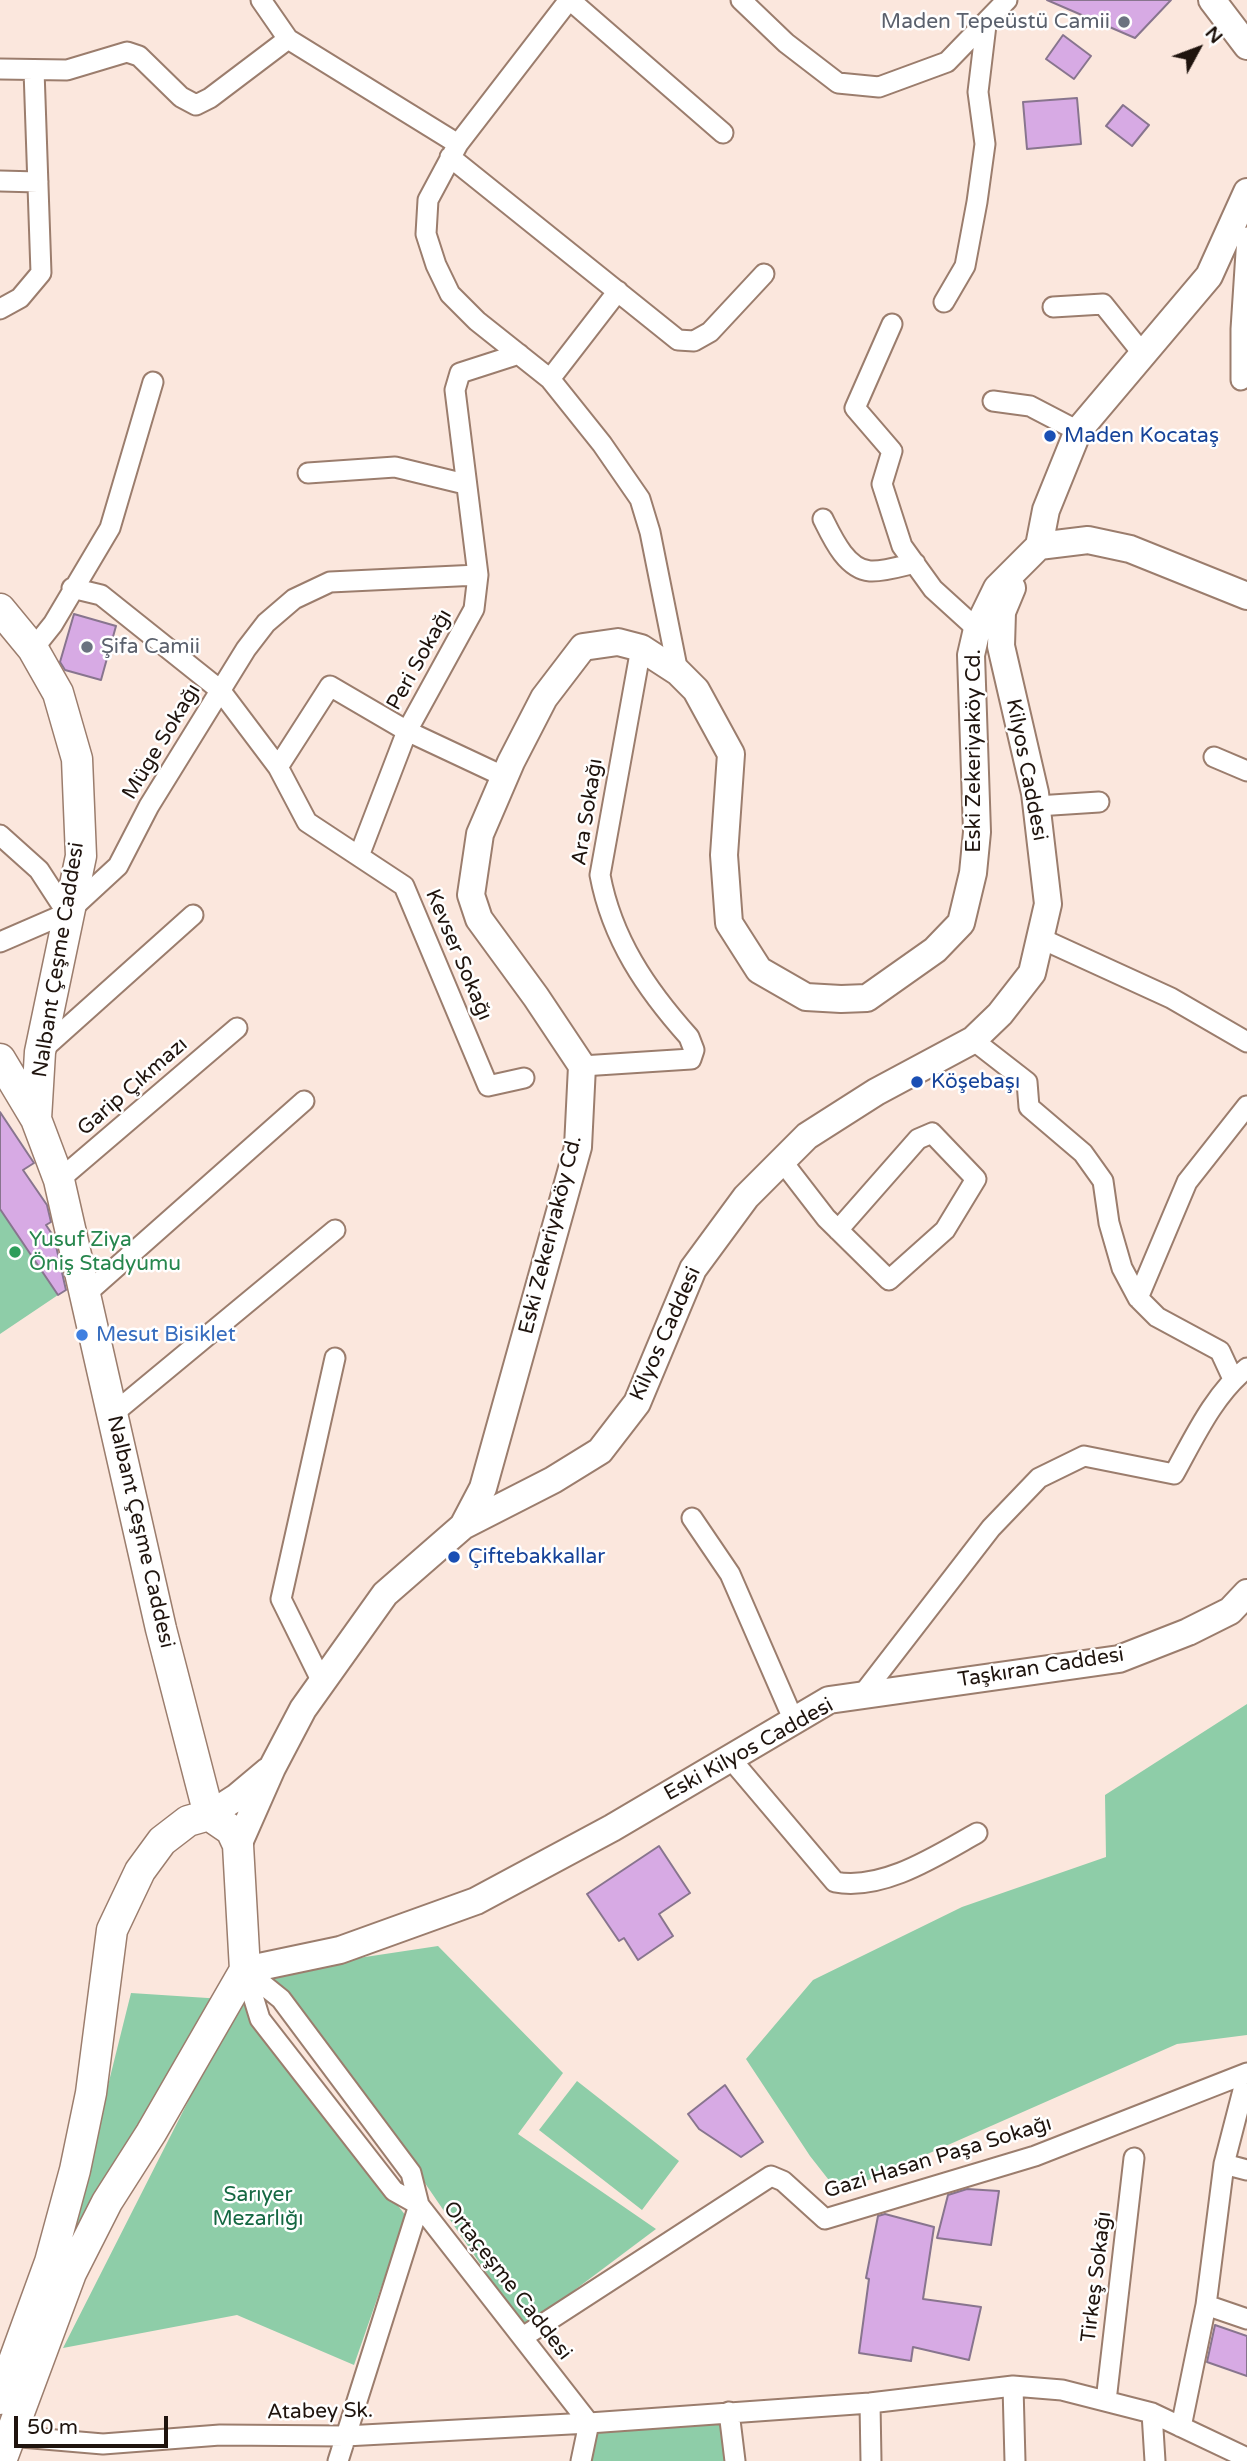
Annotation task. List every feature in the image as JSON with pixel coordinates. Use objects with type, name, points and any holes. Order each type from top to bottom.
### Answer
[{"type":"main road","name":"Nalbant Çeşme Caddesi","points":[[0,609],[33,649],[58,693],[77,759],[81,856],[40,1052],[36,1119],[59,1180],[161,1629],[209,1815]]},
{"type":"main road","points":[[0,1052],[24,1059],[40,1052]]},
{"type":"main road","points":[[0,1059],[36,1119]]},
{"type":"main road","points":[[0,2399],[50,2262],[75,2170],[91,2093],[113,1930],[140,1871],[162,1841],[188,1821],[209,1815],[231,1830],[238,1845],[245,1970],[151,2133],[107,2202],[71,2273],[5,2449]]},
{"type":"main road","points":[[75,2170],[90,2199],[107,2202]]},
{"type":"street","points":[[261,0],[288,39],[454,150],[678,340],[694,341],[710,332],[764,274]]},
{"type":"street","points":[[678,672],[650,532],[640,499],[602,444],[550,379],[477,321],[450,294],[436,265],[426,234],[428,200],[454,150],[570,0],[723,133]]},
{"type":"street","points":[[741,0],[786,43],[838,83],[879,87],[947,62],[986,25],[1007,0]]},
{"type":"street","points":[[1212,0],[1244,49]]},
{"type":"street","points":[[944,302],[965,266],[977,202],[985,144],[978,92],[986,25]]},
{"type":"street","points":[[0,69],[67,70],[127,52],[139,55],[181,97],[196,105],[211,98],[288,39]]},
{"type":"street","points":[[0,309],[20,298],[41,274],[34,70]]},
{"type":"street","points":[[0,181],[38,182]]},
{"type":"street","points":[[1241,380],[1245,217]]},
{"type":"street","points":[[1245,217],[1209,276],[1078,431],[1046,510],[1039,546],[1088,540],[1130,549],[1247,596]]},
{"type":"street","points":[[550,379],[618,291]]},
{"type":"street","points":[[1053,307],[1103,304],[1143,354]]},
{"type":"street","points":[[891,324],[855,408],[892,451],[882,484],[902,546],[933,589],[977,629]]},
{"type":"street","name":"Peri Sokağı","points":[[359,856],[407,731],[474,609],[478,575],[455,390],[460,373],[519,354]]},
{"type":"street","points":[[33,649],[53,624],[110,528],[153,382]]},
{"type":"street","points":[[993,401],[1030,406],[1078,431]]},
{"type":"street","points":[[308,473],[395,467],[465,484]]},
{"type":"street","points":[[823,519],[834,542],[853,563],[869,571],[915,563]]},
{"type":"street","name":"Kilyos Caddesi","points":[[238,1845],[272,1768],[321,1680],[385,1594],[463,1526],[553,1480],[600,1451],[637,1403],[693,1269],[746,1197],[807,1136],[876,1092],[974,1040],[1000,1014],[1032,973],[1048,904],[1037,806],[1001,646],[1002,612],[1019,566],[1039,546]]},
{"type":"street","name":"Eski Zekeriyaköy Cd.","points":[[463,1526],[483,1488],[578,1147],[582,1066],[536,996],[479,919],[471,895],[480,834],[544,698],[583,646],[618,642],[641,648],[678,672],[696,690],[731,754],[724,855],[729,923],[760,970],[806,997],[867,998],[935,950],[961,923],[973,873],[977,832],[971,655],[977,629],[997,588],[1019,566]]},
{"type":"street","name":"Müge Sokağı","points":[[0,942],[67,913],[118,866],[149,806],[220,690],[266,623],[294,599],[330,582],[478,575]]},
{"type":"street","name":"Kevser Sokağı","points":[[72,588],[102,595],[220,690],[278,767],[307,822],[404,886],[488,1086],[524,1078]]},
{"type":"street","name":"Ara Sokağı","points":[[582,1066],[691,1059],[694,1050],[689,1037],[633,967],[606,908],[600,875],[641,648]]},
{"type":"street","points":[[278,767],[330,686],[407,731],[505,777]]},
{"type":"street","points":[[1214,757],[1247,771]]},
{"type":"street","points":[[1037,806],[1099,802]]},
{"type":"street","points":[[0,835],[39,870],[67,913]]},
{"type":"street","points":[[81,856],[118,866]]},
{"type":"street","points":[[40,1052],[193,915]]},
{"type":"street","points":[[1042,939],[1171,998],[1247,1042]]},
{"type":"street","name":"Garip Çıkmazı","points":[[59,1180],[237,1028]]},
{"type":"street","points":[[974,1040],[1027,1082],[1029,1107],[1083,1153],[1103,1181],[1109,1223],[1122,1268],[1138,1298],[1157,1317],[1220,1351],[1240,1373]]},
{"type":"street","points":[[86,1294],[304,1101]]},
{"type":"street","points":[[1138,1298],[1187,1182],[1247,1106]]},
{"type":"street","points":[[782,1161],[838,1230],[889,1279],[945,1230],[976,1179],[932,1133],[918,1139],[838,1230]]},
{"type":"street","points":[[114,1413],[335,1230]]},
{"type":"street","points":[[321,1680],[281,1600],[335,1358]]},
{"type":"street","name":"Eski Kilyos Caddesi","points":[[245,1970],[340,1950],[476,1901],[612,1828],[829,1700],[862,1695],[991,1528],[1039,1478],[1084,1456],[1174,1475],[1196,1434],[1240,1373]]},
{"type":"street","points":[[692,1518],[730,1574],[794,1721]]},
{"type":"street","name":"Taşkıran Caddesi","points":[[862,1695],[1119,1659],[1230,1611],[1247,1593]]},
{"type":"street","points":[[730,1758],[835,1882],[851,1885],[877,1880],[927,1861],[977,1833]]},
{"type":"street","points":[[209,1815],[237,1797],[272,1768]]},
{"type":"street","points":[[245,1970],[260,2019],[394,2191],[419,2205],[338,2461]]},
{"type":"street","name":"Ortaçeşme Caddesi","points":[[245,1970],[281,1999],[411,2173],[419,2205],[589,2423]]},
{"type":"street","points":[[1181,2427],[1206,2305],[1224,2164],[1247,2074]]},
{"type":"street","name":"Gazi Hasan Paşa Sokağı","points":[[523,2337],[771,2176],[783,2181],[825,2219],[1035,2156],[1247,2074]]},
{"type":"street","name":"Tirkeş Sokağı","points":[[1106,2401],[1134,2158]]},
{"type":"street","points":[[1224,2164],[1247,2170]]},
{"type":"street","points":[[1206,2305],[1247,2319]]},
{"type":"street","points":[[1013,2386],[1015,2461]]},
{"type":"street","name":"Atabey Sk.","points":[[5,2449],[111,2452],[220,2435],[345,2436],[589,2423],[870,2403],[1013,2386],[1062,2390],[1152,2413],[1247,2458]]},
{"type":"street","points":[[870,2403],[871,2461]]},
{"type":"street","points":[[729,2412],[735,2461]]},
{"type":"street","points":[[1152,2413],[1155,2461]]},
{"type":"street","points":[[581,2461],[589,2423]]},
{"type":"green space","name":"Yusuf Ziya Öniş Stadyumu","points":[[0,1209],[58,1295],[0,1334]]},
{"type":"green space","points":[[1247,1704],[1247,2035],[1177,2044],[839,2193],[810,2156],[746,2059],[813,1980],[962,1907],[1106,1857],[1105,1795]]},
{"type":"green space","points":[[438,1946],[563,2073],[518,2134],[656,2229],[524,2328],[403,2151],[259,1973]]},
{"type":"green space","points":[[131,1993],[223,1999],[68,2246]]},
{"type":"green space","name":"Sarıyer Mezarlığı","points":[[242,1995],[250,2017],[406,2216],[354,2365],[237,2315],[63,2348]]},
{"type":"green space","points":[[577,2081],[679,2161],[642,2210],[539,2130]]},
{"type":"green space","points":[[725,2416],[725,2461],[587,2461],[593,2428]]},
{"type":"building","name":"Maden Tepeüstü Camii","points":[[1047,0],[1171,0],[1135,38]]},
{"type":"building","points":[[1063,35],[1091,56],[1074,79],[1046,59]]},
{"type":"building","points":[[1077,98],[1081,144],[1027,149],[1023,102]]},
{"type":"building","points":[[1123,105],[1149,125],[1132,146],[1106,126]]},
{"type":"building","name":"Şifa Camii","points":[[74,614],[116,626],[101,680],[65,670],[60,662]]},
{"type":"building","points":[[0,1112],[34,1163],[23,1170],[47,1205],[51,1222],[46,1225],[54,1237],[66,1290],[58,1295],[0,1209]]},
{"type":"building","points":[[659,1846],[690,1893],[659,1914],[673,1936],[638,1960],[624,1938],[619,1941],[587,1894]]},
{"type":"building","points":[[725,2085],[763,2142],[741,2157],[699,2129],[688,2114]]},
{"type":"building","points":[[967,2189],[999,2191],[991,2245],[937,2238],[948,2195]]},
{"type":"building","points":[[885,2214],[934,2227],[923,2299],[981,2307],[969,2360],[913,2347],[911,2361],[859,2353],[869,2279],[866,2278],[878,2216]]},
{"type":"building","points":[[1215,2325],[1247,2336],[1247,2376],[1207,2362]]},
{"type":"place","name":"Maden Tepeüstü Camii","points":[[1124,22]]},
{"type":"place","name":"Maden Kocataş","points":[[1050,436]]},
{"type":"place","name":"Şifa Camii","points":[[87,647]]},
{"type":"place","name":"Köşebaşı","points":[[917,1082]]},
{"type":"place","name":"Yusuf Ziya Öniş Stadyumu","points":[[15,1252]]},
{"type":"place","name":"Mesut Bisiklet","points":[[82,1335]]},
{"type":"place","name":"Çiftebakkallar","points":[[454,1557]]}]
